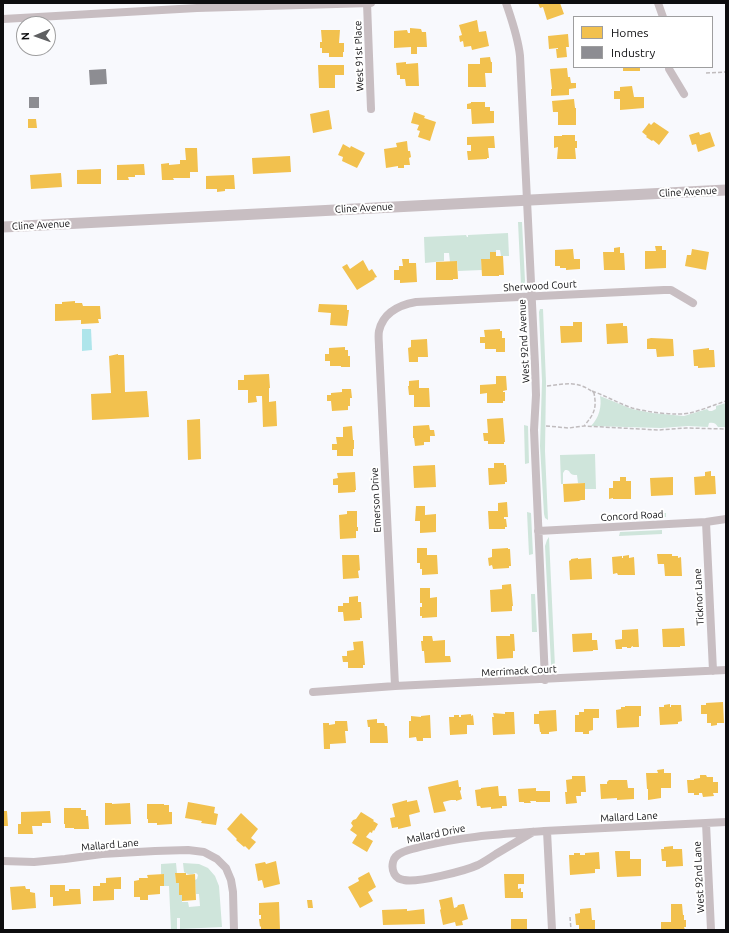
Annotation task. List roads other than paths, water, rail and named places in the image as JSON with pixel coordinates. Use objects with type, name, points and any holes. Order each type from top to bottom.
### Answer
[{"type":"street","name":"West 91st Place","points":[[367,3],[371,109]]},
{"type":"street","points":[[3,19],[196,6],[371,3]]},
{"type":"street","name":"West 92nd Avenue","points":[[506,3],[515,27],[519,44],[532,297],[536,395],[534,430],[545,680]]},
{"type":"street","points":[[658,3],[663,16]]},
{"type":"street","points":[[669,68],[684,94]]},
{"type":"street","name":"Cline Avenue","points":[[3,227],[726,190]]},
{"type":"street","name":"Sherwood Court","points":[[387,315],[396,308],[416,302],[671,290],[694,303]]},
{"type":"street","name":"Emerson Drive","points":[[387,315],[379,332],[378,347],[395,686]]},
{"type":"street","name":"Concord Road","points":[[538,530],[706,522],[726,519]]},
{"type":"street","name":"Ticknor Lane","points":[[706,522],[713,671]]},
{"type":"street","name":"Merrimack Court","points":[[314,692],[395,686],[545,680],[726,670]]},
{"type":"street","name":"Mallard Lane","points":[[533,832],[726,822]]},
{"type":"street","name":"West 92nd Lane","points":[[706,824],[711,930]]},
{"type":"street","points":[[547,831],[552,930]]},
{"type":"street","name":"Mallard Drive","points":[[533,832],[477,865],[455,873],[410,881],[400,879],[393,873],[393,862],[396,856],[404,851],[435,843],[482,835],[533,832]]},
{"type":"street","name":"Mallard Lane","points":[[3,861],[34,862],[102,854],[188,850],[204,852],[217,859],[226,868],[231,880],[233,892],[234,930]]},
{"type":"water","points":[[82,329],[91,329],[92,350],[82,351]]}]
